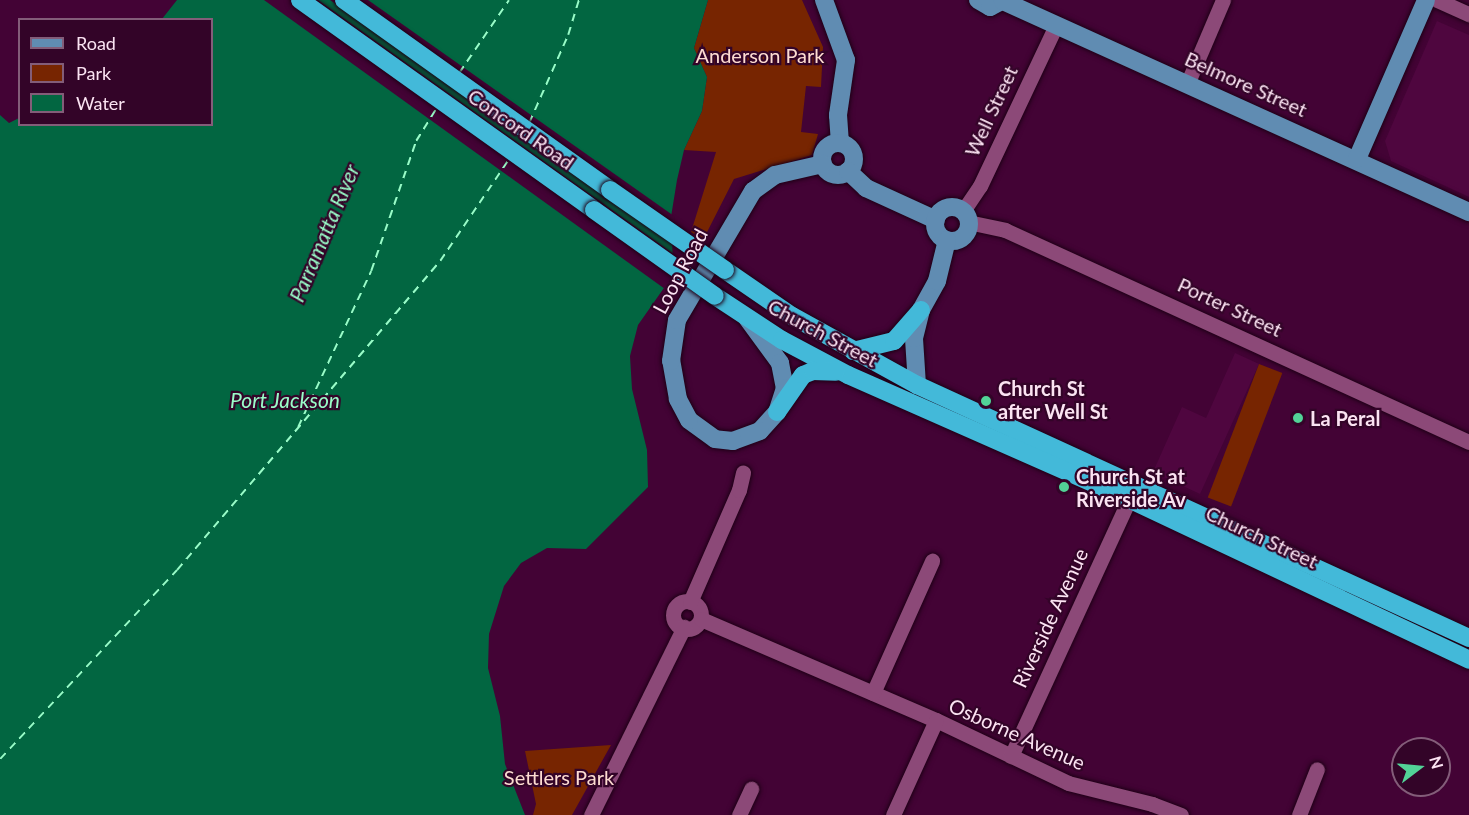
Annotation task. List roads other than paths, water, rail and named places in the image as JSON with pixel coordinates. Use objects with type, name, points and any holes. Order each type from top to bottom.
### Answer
[{"type":"highway","name":"Concord Road","points":[[300,0],[715,296]]},
{"type":"highway","name":"Concord Road","points":[[344,0],[725,270]]},
{"type":"highway","name":"Church Street","points":[[725,270],[853,351],[916,385],[1469,638]]},
{"type":"highway","name":"Church Street","points":[[715,296],[747,318],[848,375],[1129,499],[1469,660]]},
{"type":"highway","points":[[853,351],[894,340],[921,310]]},
{"type":"highway","points":[[777,412],[808,372],[825,370],[848,375]]},
{"type":"main road","points":[[978,0],[990,7],[1003,0]]},
{"type":"main road","name":"Belmore Street","points":[[1003,0],[1055,27],[1188,82],[1469,212]]},
{"type":"main road","points":[[1357,159],[1426,0]]},
{"type":"main road","points":[[826,2],[846,60],[838,115],[840,143],[853,156],[848,171]]},
{"type":"main road","points":[[840,143],[825,149],[823,164],[831,173],[848,171]]},
{"type":"main road","name":"Loop Road","points":[[747,318],[783,369],[785,382],[777,412],[760,432],[733,441],[715,439],[696,428],[683,410],[674,386],[671,361],[674,332],[703,271],[753,191],[775,175],[823,164]]},
{"type":"main road","points":[[848,171],[866,188],[936,220]]},
{"type":"main road","points":[[947,208],[965,217],[962,237],[947,240],[937,232],[936,220],[947,208]]},
{"type":"main road","points":[[916,385],[912,347],[921,310],[937,281],[947,240]]},
{"type":"street","points":[[1188,82],[1223,0]]},
{"type":"street","points":[[1437,0],[1469,14]]},
{"type":"street","name":"Well Street","points":[[965,217],[1055,27]]},
{"type":"street","name":"Porter Street","points":[[965,217],[1005,230],[1469,442]]},
{"type":"street","points":[[690,602],[739,490],[743,472]]},
{"type":"street","name":"Riverside Avenue","points":[[1011,756],[1129,499]]},
{"type":"street","points":[[873,693],[932,561]]},
{"type":"street","points":[[591,815],[684,627],[701,619],[700,608],[690,602],[677,606],[672,613],[676,624],[684,627]]},
{"type":"street","name":"Osborne Avenue","points":[[701,619],[936,720],[1068,783],[1152,804],[1181,815]]},
{"type":"street","points":[[893,815],[936,720]]},
{"type":"street","points":[[1299,815],[1317,770]]},
{"type":"street","points":[[739,815],[751,789]]},
{"type":"water","name":"Port Jackson","points":[[177,0],[708,0],[694,48],[707,77],[702,111],[684,150],[677,180],[671,217],[673,263],[666,285],[638,325],[630,356],[632,389],[647,450],[648,487],[586,549],[547,548],[521,563],[504,586],[489,634],[488,668],[500,716],[505,764],[525,815],[0,815],[0,115],[9,123],[18,118],[18,126],[213,126],[213,18],[163,18]]},
{"type":"place","name":"Church St after Well St","points":[[986,401]]},
{"type":"place","name":"La Peral","points":[[1298,418]]},
{"type":"place","name":"Church St at Riverside Av","points":[[1064,487]]},
{"type":"park label","name":"Anderson Park","points":[[760,55]]},
{"type":"park label","name":"Settlers Park","points":[[559,777]]},
{"type":"water label","name":"Parramatta River","points":[[324,233]]}]
